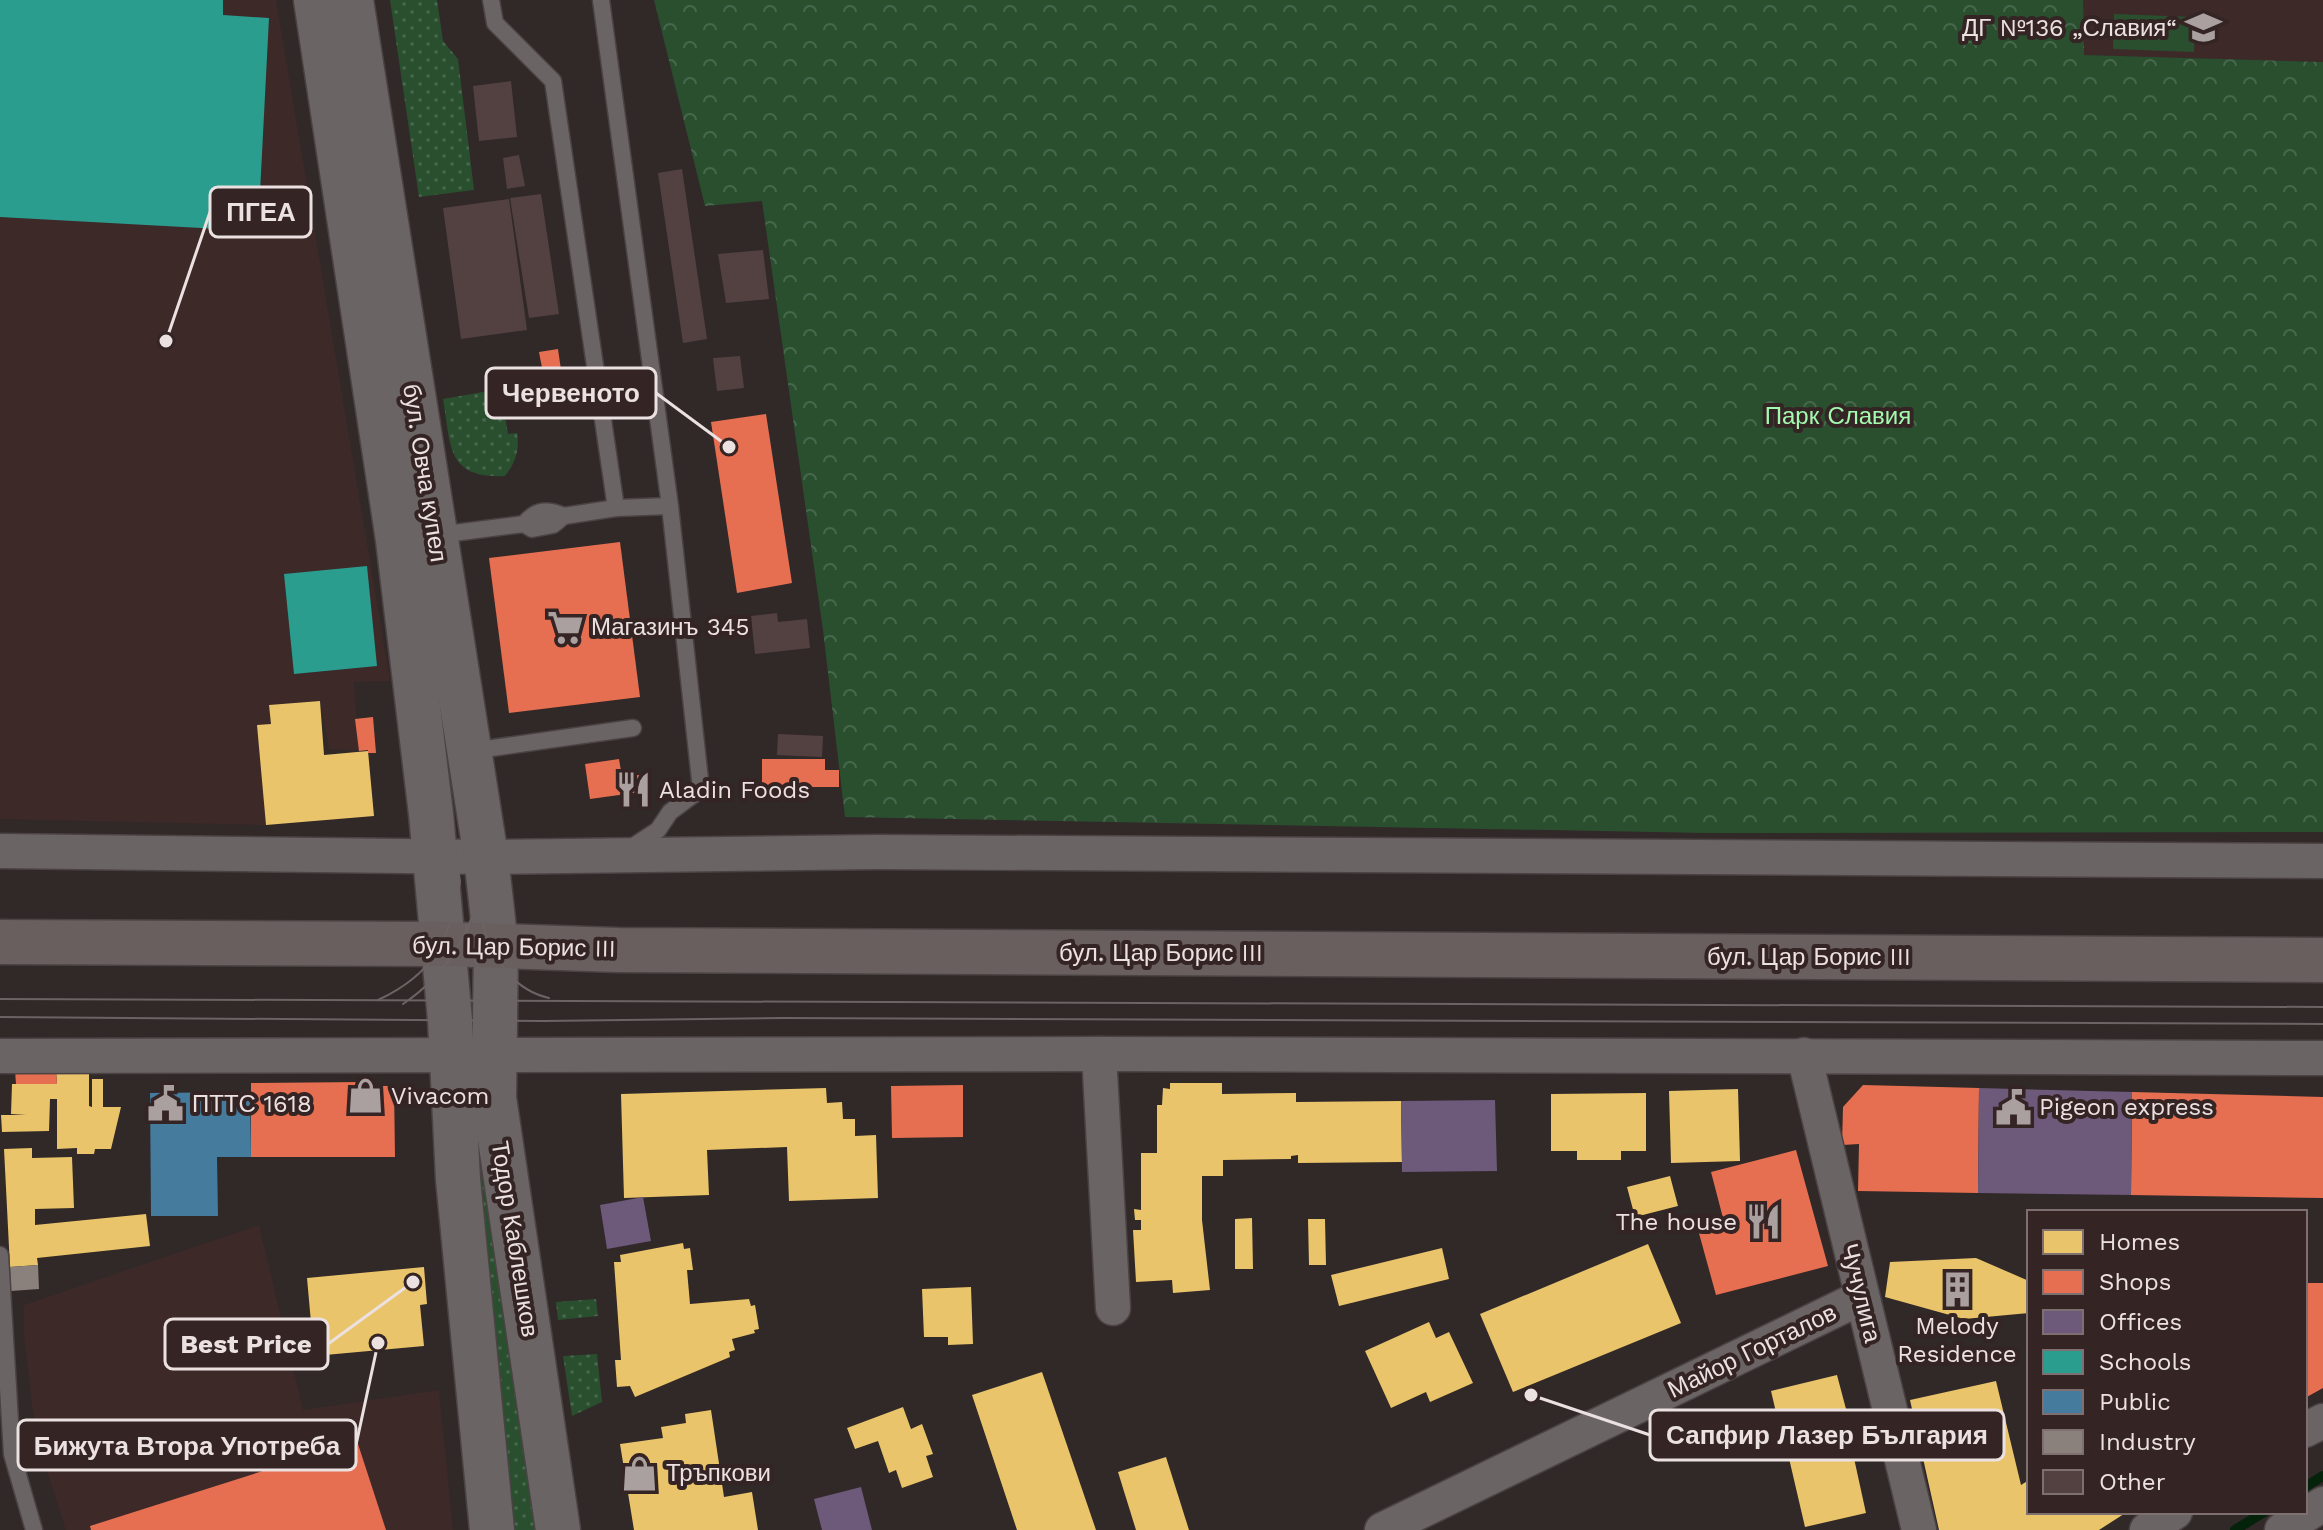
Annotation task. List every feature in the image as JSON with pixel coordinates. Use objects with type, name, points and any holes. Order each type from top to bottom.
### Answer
[{"type":"main road","name":"бул. Овча купел","points":[[316,0],[416,538],[470,751],[496,946]]},
{"type":"main road","name":"бул. Овча купел","points":[[351,0],[416,538],[443,944]]},
{"type":"main road","name":"бул. Цар Борис III","points":[[0,942],[443,944],[618,950],[2323,960]]},
{"type":"main road","name":"Тодор Каблешков","points":[[443,944],[473,1055],[494,1098],[558,1530]]},
{"type":"main road","name":"Тодор Каблешков","points":[[492,1530],[458,1179],[473,1055],[496,946]]},
{"type":"street","points":[[0,851],[486,857],[892,852],[2323,861]]},
{"type":"street","points":[[1099,1054],[1113,1308]]},
{"type":"street","points":[[0,1056],[1099,1054],[2323,1058]]},
{"type":"street","name":"Чучулига","points":[[1804,1055],[1919,1530]]},
{"type":"street","name":"Майор Горталов","points":[[1382,1530],[1862,1297]]},
{"type":"street","points":[[2282,1530],[2323,1504]]},
{"type":"street","points":[[2147,1530],[2172,1514]]},
{"type":"lane","points":[[491,0],[495,23],[553,81],[616,508]]},
{"type":"lane","points":[[601,0],[670,506],[701,789],[670,812],[658,830],[622,855]]},
{"type":"lane","points":[[416,538],[524,524],[531,515],[549,510],[564,516],[616,508],[670,506]]},
{"type":"lane","points":[[470,751],[633,728]]},
{"type":"lane","points":[[0,1255],[12,1454],[34,1530]]},
{"type":"shaded area","points":[[0,0],[276,0],[390,681],[354,682],[359,751],[329,749],[320,701],[269,705],[271,724],[266,825],[0,819]]},
{"type":"shaded area","name":"ДГ №136 „Славия“","points":[[2083,0],[2323,0],[2323,62],[2083,55]]},
{"type":"shaded area","points":[[259,1225],[303,1410],[439,1390],[453,1530],[66,1530],[46,1468],[33,1412],[24,1336],[24,1305]]},
{"type":"green space","points":[[390,0],[437,0],[443,41],[458,59],[474,190],[419,197]]},
{"type":"green space","name":"Парк Славия","points":[[654,0],[2083,0],[2084,55],[2323,62],[2323,832],[1706,833],[845,817],[823,630],[762,201],[705,206]]},
{"type":"green space","points":[[2114,14],[2195,17],[2194,52],[2113,49]]},
{"type":"green space","points":[[500,389],[508,434],[517,433],[514,461],[505,476],[472,472],[455,456],[443,399]]},
{"type":"green space","points":[[474,1089],[538,1530],[514,1530],[497,1436]]},
{"type":"green space","points":[[596,1299],[598,1316],[558,1320],[556,1302]]},
{"type":"green space","points":[[597,1354],[602,1402],[572,1416],[563,1356]]},
{"type":"building: Homes","points":[[320,701],[324,755],[368,751],[374,816],[266,825],[257,725],[271,724],[269,705]]},
{"type":"building: Homes","points":[[56,1071],[89,1072],[89,1106],[92,1107],[92,1079],[103,1079],[103,1107],[121,1107],[111,1149],[95,1149],[94,1154],[77,1154],[77,1148],[57,1149],[57,1099],[50,1099],[49,1131],[2,1132],[1,1115],[26,1115],[11,1114],[12,1084],[57,1084]]},
{"type":"building: Homes","points":[[1170,1083],[1222,1083],[1222,1094],[1296,1093],[1296,1102],[1401,1101],[1402,1162],[1298,1163],[1298,1155],[1291,1156],[1291,1159],[1223,1160],[1223,1176],[1202,1176],[1202,1220],[1210,1290],[1173,1293],[1172,1280],[1136,1282],[1133,1230],[1141,1230],[1141,1220],[1135,1220],[1134,1209],[1141,1210],[1141,1153],[1157,1153],[1157,1105],[1162,1105],[1163,1088],[1170,1089]]},
{"type":"building: Homes","points":[[826,1088],[827,1103],[842,1102],[843,1119],[855,1119],[855,1136],[876,1135],[878,1198],[789,1201],[787,1147],[707,1150],[709,1195],[624,1198],[621,1094]]},
{"type":"building: Homes","points":[[1738,1089],[1740,1161],[1671,1163],[1669,1091]]},
{"type":"building: Homes","points":[[1646,1093],[1646,1151],[1621,1151],[1621,1160],[1577,1160],[1577,1151],[1551,1151],[1551,1094]]},
{"type":"building: Homes","points":[[32,1148],[32,1158],[72,1157],[74,1208],[35,1209],[35,1225],[146,1214],[150,1246],[37,1258],[38,1265],[10,1267],[4,1149]]},
{"type":"building: Homes","points":[[1670,1176],[1678,1206],[1635,1217],[1627,1187]]},
{"type":"building: Homes","points":[[1252,1218],[1253,1269],[1235,1269],[1235,1219]]},
{"type":"building: Homes","points":[[1308,1219],[1325,1219],[1326,1265],[1309,1265]]},
{"type":"building: Homes","points":[[683,1243],[684,1249],[690,1248],[693,1270],[687,1270],[690,1304],[749,1299],[751,1306],[755,1305],[759,1329],[732,1339],[735,1350],[729,1352],[730,1357],[635,1397],[630,1386],[617,1387],[615,1360],[621,1360],[614,1262],[621,1262],[620,1255]]},
{"type":"building: Homes","points":[[1648,1244],[1681,1323],[1513,1392],[1480,1314]]},
{"type":"building: Homes","points":[[1442,1248],[1449,1279],[1339,1306],[1331,1275]]},
{"type":"building: Homes","name":"Melody Residence","points":[[1976,1258],[2027,1280],[2027,1313],[1964,1319],[1885,1297],[1890,1262]]},
{"type":"building: Homes","points":[[424,1267],[427,1304],[420,1305],[424,1346],[314,1356],[307,1278]]},
{"type":"building: Homes","points":[[971,1287],[973,1344],[948,1345],[948,1337],[924,1337],[922,1289]]},
{"type":"building: Homes","points":[[1429,1322],[1436,1338],[1449,1332],[1473,1383],[1430,1402],[1426,1392],[1391,1408],[1365,1351]]},
{"type":"building: Homes","points":[[1042,1372],[1096,1530],[1017,1530],[972,1395]]},
{"type":"building: Homes","points":[[1837,1375],[1846,1409],[1779,1425],[1771,1391]]},
{"type":"building: Homes","points":[[1996,1381],[2021,1485],[2027,1481],[2027,1514],[2124,1514],[2099,1530],[1939,1530],[1910,1400]]},
{"type":"building: Homes","points":[[903,1407],[911,1429],[922,1424],[933,1454],[926,1456],[933,1477],[902,1488],[896,1470],[889,1473],[878,1441],[855,1449],[847,1428]]},
{"type":"building: Homes","points":[[711,1410],[724,1497],[752,1492],[758,1530],[634,1530],[620,1444],[663,1438],[661,1427],[686,1423],[685,1414]]},
{"type":"building: Homes","points":[[1850,1440],[1866,1513],[1805,1527],[1788,1454]]},
{"type":"building: Homes","points":[[1166,1457],[1189,1530],[1136,1530],[1118,1472]]},
{"type":"building: Shops","points":[[558,349],[561,370],[543,373],[539,352]]},
{"type":"building: Shops","points":[[766,414],[792,583],[737,593],[711,422]]},
{"type":"building: Shops","name":"Магазинъ 345","points":[[620,542],[640,697],[509,713],[489,558]]},
{"type":"building: Shops","points":[[373,717],[376,753],[359,751],[355,719]]},
{"type":"building: Shops","points":[[619,759],[622,777],[639,775],[641,792],[590,799],[585,764]]},
{"type":"building: Shops","points":[[762,759],[825,759],[825,770],[839,770],[839,787],[767,791],[767,784],[762,784]]},
{"type":"building: Shops","points":[[15,1070],[56,1071],[57,1084],[16,1084]]},
{"type":"building: Shops","points":[[363,1082],[363,1086],[394,1086],[395,1157],[251,1157],[251,1083]]},
{"type":"building: Shops","points":[[963,1085],[963,1137],[892,1138],[891,1086]]},
{"type":"building: Shops","points":[[1863,1085],[1979,1088],[1978,1193],[1858,1191],[1859,1144],[1842,1145],[1843,1107]]},
{"type":"building: Shops","points":[[2132,1092],[2323,1097],[2323,1198],[2131,1195]]},
{"type":"building: Shops","name":"The house","points":[[1796,1150],[1828,1266],[1716,1295],[1697,1226],[1723,1218],[1711,1172]]},
{"type":"building: Shops","points":[[2307,1283],[2323,1283],[2323,1388],[2307,1397]]},
{"type":"building: Shops","points":[[357,1441],[386,1530],[91,1530],[90,1526]]},
{"type":"building: Offices","points":[[1979,1088],[2132,1092],[2131,1195],[1978,1193]]},
{"type":"building: Offices","points":[[1495,1100],[1497,1171],[1402,1172],[1401,1101]]},
{"type":"building: Offices","points":[[643,1197],[651,1241],[607,1249],[600,1205]]},
{"type":"building: Offices","points":[[861,1487],[872,1530],[822,1530],[814,1499]]},
{"type":"building: Schools","points":[[0,0],[223,0],[223,15],[269,18],[258,231],[0,217]]},
{"type":"building: Schools","points":[[367,566],[377,666],[294,674],[284,574]]},
{"type":"building: Public","points":[[250,1092],[251,1157],[217,1157],[218,1216],[151,1216],[150,1093]]},
{"type":"building: Industry","points":[[38,1265],[39,1289],[11,1291],[10,1267]]},
{"type":"building: Other","points":[[511,81],[517,137],[479,141],[473,86]]},
{"type":"building: Other","points":[[519,155],[525,186],[507,189],[503,158]]},
{"type":"building: Other","points":[[682,169],[707,339],[683,343],[658,173]]},
{"type":"building: Other","points":[[541,194],[559,314],[529,318],[510,198]]},
{"type":"building: Other","points":[[509,199],[527,330],[461,339],[443,208]]},
{"type":"building: Other","points":[[763,250],[769,299],[726,303],[718,254]]},
{"type":"building: Other","points":[[740,356],[744,388],[717,391],[713,358]]},
{"type":"building: Other","points":[[777,613],[778,622],[807,619],[810,648],[755,654],[751,616]]},
{"type":"building: Other","points":[[778,734],[823,736],[822,757],[777,755]]},
{"type":"waterway","points":[[2307,1486],[2323,1476]]},
{"type":"waterway","points":[[2235,1530],[2261,1514]]},
{"type":"tram line","points":[[325,0],[460,882],[451,921],[436,953],[413,979],[378,1000]]},
{"type":"tram line","points":[[340,0],[478,880],[472,917],[456,951],[432,980],[403,1004]]},
{"type":"tram line","points":[[479,901],[485,932],[499,961],[520,984],[549,998]]},
{"type":"tram line","points":[[466,926],[479,970],[492,989],[508,1004]]},
{"type":"tram line","points":[[0,999],[2323,1007]]},
{"type":"tram line","points":[[0,1017],[2323,1024]]},
{"type":"place","name":"ДГ №136 „Славия“","points":[[2203,28]]},
{"type":"place","name":"ПГЕА","points":[[166,341]]},
{"type":"place","name":"Червеното","points":[[729,447]]},
{"type":"place","name":"Магазинъ 345","points":[[565,627]]},
{"type":"place","name":"Aladin Foods","points":[[633,790]]},
{"type":"place","name":"Vivacom","points":[[365,1096]]},
{"type":"place","name":"ПТТС 1618","points":[[166,1104]]},
{"type":"place","name":"Pigeon express","points":[[2013,1107]]},
{"type":"place","name":"The house","points":[[1763,1222]]},
{"type":"place","name":"Best Price","points":[[413,1282]]},
{"type":"place","name":"Melody Residence","points":[[1957,1289]]},
{"type":"place","name":"Бижута Втора Употреба","points":[[378,1343]]},
{"type":"place","name":"Сапфир Лазер България","points":[[1531,1395]]},
{"type":"place","name":"Тръпкови","points":[[640,1473]]}]
